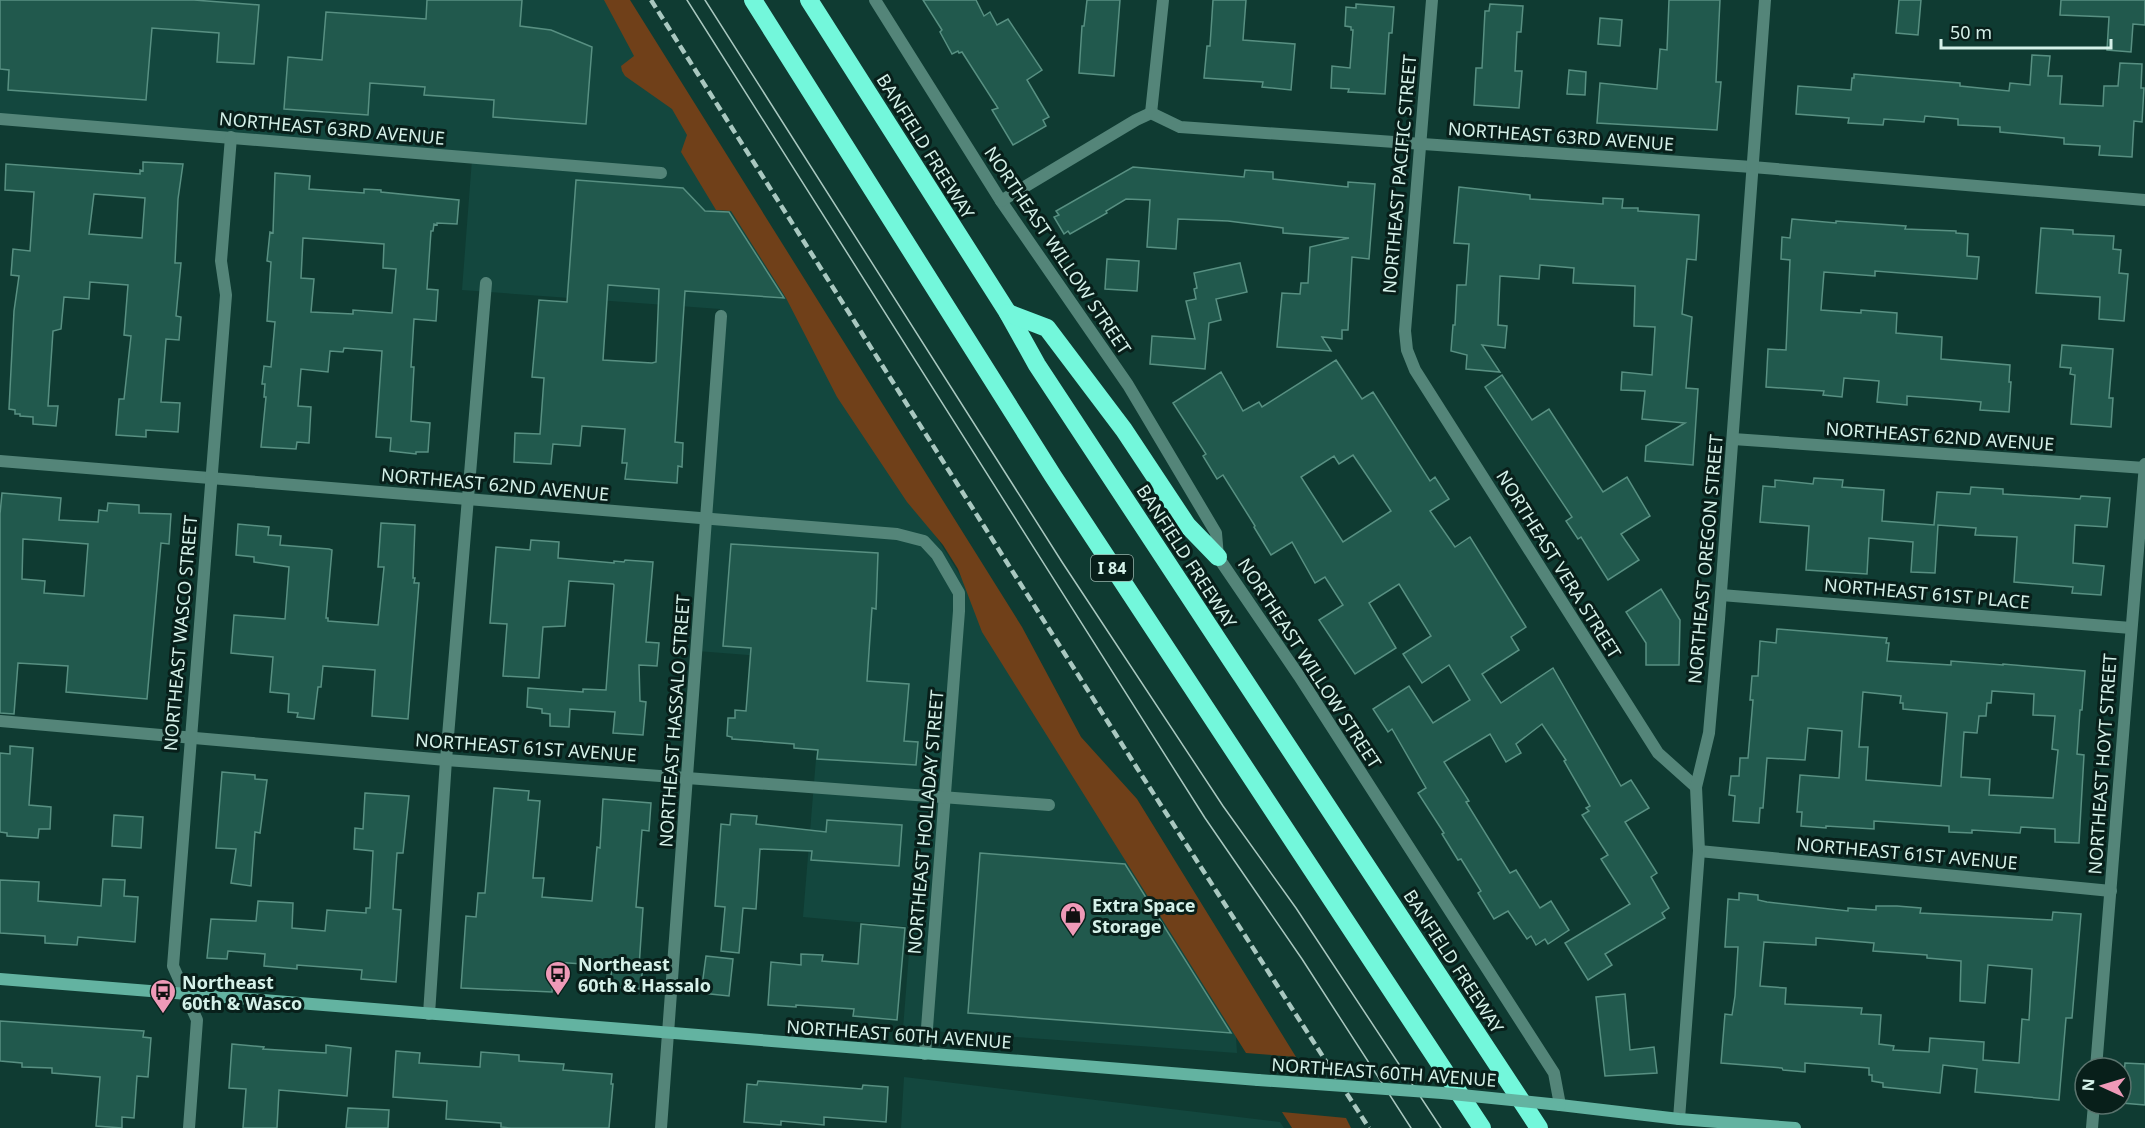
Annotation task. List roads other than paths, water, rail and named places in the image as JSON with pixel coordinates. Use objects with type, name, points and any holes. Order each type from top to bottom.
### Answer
[{"type":"highway","name":"I 84","points":[[753,0],[1053,476],[1482,1128]]},
{"type":"highway","name":"BANFIELD FREEWAY","points":[[809,0],[1008,313],[1036,365],[1539,1128]]},
{"type":"highway","points":[[1008,313],[1047,328],[1124,430],[1187,525],[1218,556]]},
{"type":"main road","name":"NORTHEAST 60TH AVENUE","points":[[0,979],[668,1034],[1442,1093],[1679,1119],[1795,1128]]},
{"type":"street","name":"NORTHEAST WILLOW STREET","points":[[875,0],[1002,201],[1128,386],[1216,533],[1218,556],[1299,676],[1554,1073],[1560,1105]]},
{"type":"street","points":[[1002,201],[1151,113],[1162,0]]},
{"type":"street","name":"NORTHEAST PACIFIC STREET","points":[[1407,350],[1405,331],[1432,0]]},
{"type":"street","name":"NORTHEAST OREGON STREET","points":[[1679,1119],[1699,851],[1696,787],[1709,733],[1721,595],[1764,0]]},
{"type":"street","name":"NORTHEAST 63RD AVENUE","points":[[1151,113],[1180,127],[1752,167],[2145,200]]},
{"type":"street","name":"NORTHEAST 63RD AVENUE","points":[[0,119],[661,173]]},
{"type":"street","name":"NORTHEAST WASCO STREET","points":[[189,1128],[197,1020],[173,966],[226,295],[221,261],[231,137]]},
{"type":"street","points":[[429,1014],[446,760],[486,283]]},
{"type":"street","name":"NORTHEAST HASSALO STREET","points":[[661,1128],[721,316]]},
{"type":"street","name":"NORTHEAST VERA STREET","points":[[1407,350],[1421,381],[1658,753],[1696,787]]},
{"type":"street","name":"NORTHEAST 62ND AVENUE","points":[[1732,439],[2145,468]]},
{"type":"street","name":"NORTHEAST 62ND AVENUE","points":[[0,461],[897,534],[924,541],[937,555],[959,593]]},
{"type":"street","name":"NORTHEAST HOYT STREET","points":[[2097,1056],[2145,464]]},
{"type":"street","name":"NORTHEAST HOLLADAY STREET","points":[[924,1054],[959,593]]},
{"type":"street","name":"NORTHEAST 61ST PLACE","points":[[1721,595],[2131,628]]},
{"type":"street","name":"NORTHEAST 61ST AVENUE","points":[[0,721],[446,760],[1049,805]]},
{"type":"street","name":"NORTHEAST 61ST AVENUE","points":[[1699,851],[2110,891]]},
{"type":"tram line","points":[[687,0],[1205,818],[1302,959],[1411,1128]]},
{"type":"tram line","points":[[705,0],[1062,562],[1223,806],[1296,908],[1441,1128]]},
{"type":"railway","points":[[651,0],[1137,768],[1369,1128]]},
{"type":"place","name":"Extra Space Storage","points":[[1073,938]]},
{"type":"place","name":"Northeast 60th & Hassalo","points":[[558,997]]},
{"type":"place","name":"Northeast 60th & Wasco","points":[[163,1015]]}]
